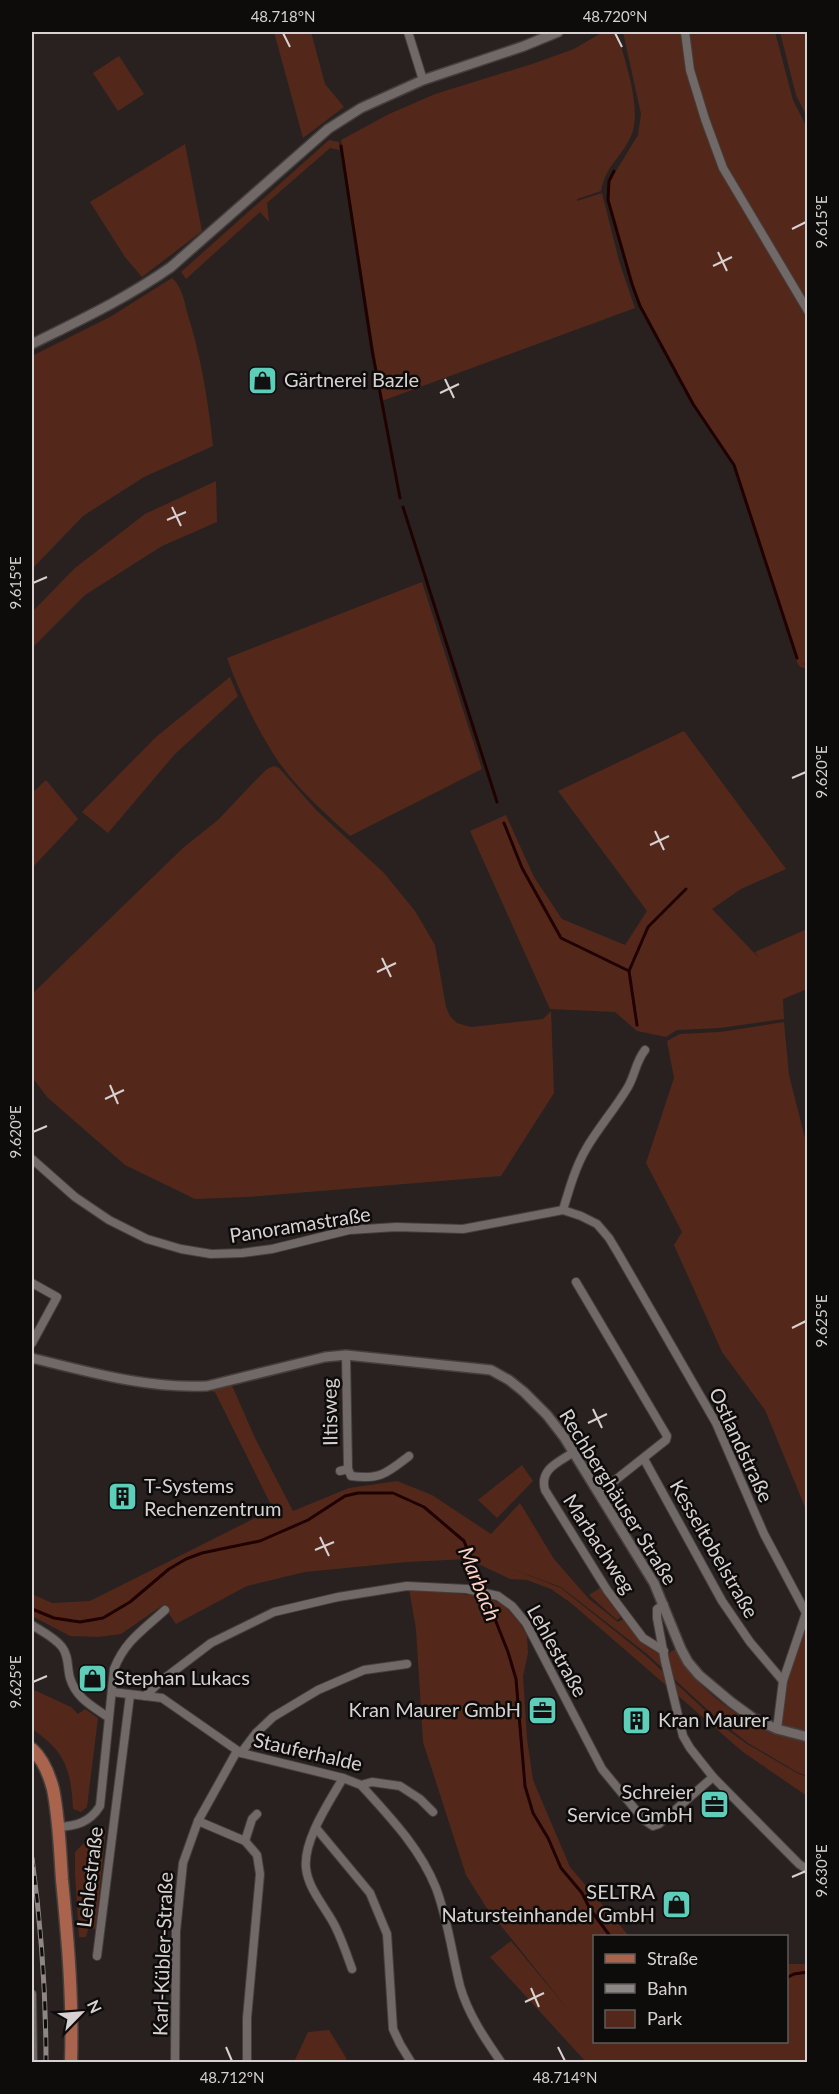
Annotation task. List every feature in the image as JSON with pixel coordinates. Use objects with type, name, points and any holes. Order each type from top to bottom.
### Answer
[{"type":"main road","points":[[32,1749],[47,1770],[60,1828],[69,1963],[71,2062]]},
{"type":"street","points":[[408,32],[423,80]]},
{"type":"street","points":[[32,344],[144,286],[198,244],[328,129],[380,98],[423,80],[524,46],[558,32]]},
{"type":"street","points":[[685,32],[693,80],[723,168],[807,311]]},
{"type":"street","points":[[563,1210],[573,1177],[586,1149],[633,1079],[640,1056],[645,1050]]},
{"type":"street","name":"Panoramastraße","points":[[32,1159],[75,1197],[109,1220],[147,1239],[181,1250],[211,1254],[272,1249],[349,1230],[396,1227],[463,1229],[563,1210]]},
{"type":"street","name":"Ostlandstraße","points":[[563,1210],[597,1224],[609,1238],[716,1423],[764,1534],[806,1613],[783,1681],[777,1729]]},
{"type":"street","points":[[32,1282],[57,1297],[32,1343]]},
{"type":"street","points":[[576,1282],[667,1436],[666,1440],[644,1459],[599,1493]]},
{"type":"street","name":"Rechberghäuser Straße","points":[[32,1358],[136,1382],[196,1387],[346,1354],[491,1370],[509,1380],[537,1405],[574,1452],[654,1583],[681,1648],[699,1675],[753,1718],[777,1729],[807,1737]]},
{"type":"street","name":"Iltisweg","points":[[346,1354],[344,1470],[351,1476],[368,1479],[383,1476],[409,1456]]},
{"type":"street","name":"Marbachweg","points":[[574,1452],[546,1471],[543,1478],[545,1490],[607,1590],[643,1638],[663,1651]]},
{"type":"street","name":"Kesseltobelstraße","points":[[644,1459],[722,1601],[750,1642],[783,1681]]},
{"type":"street","name":"Lehlestraße","points":[[145,1696],[211,1643],[274,1612],[338,1596],[407,1586],[467,1589],[498,1596],[512,1606],[526,1623],[602,1769],[644,1820],[653,1826],[659,1824],[713,1777]]},
{"type":"street","points":[[664,1605],[657,1609],[663,1651],[684,1736],[690,1748],[713,1777],[807,1870]]},
{"type":"street","name":"Lehlestraße","points":[[60,1828],[86,1823],[100,1806],[114,1669],[121,1652],[134,1635],[165,1610]]},
{"type":"street","points":[[32,1625],[62,1647],[66,1655],[70,1678],[77,1694],[108,1717]]},
{"type":"street","name":"Karl-Kübler-Straße","points":[[175,2062],[178,1895],[183,1863],[198,1821],[239,1752],[273,1717],[318,1690],[364,1670],[407,1665]]},
{"type":"street","name":"Stauferhalde","points":[[112,1692],[162,1698],[239,1752],[343,1778],[361,1785],[372,1782],[400,1786],[420,1799],[433,1812]]},
{"type":"street","name":"Lehlestraße","points":[[97,1956],[130,1695]]},
{"type":"street","points":[[343,1778],[316,1828],[309,1848],[306,1868],[314,1891],[335,1926],[352,1969]]},
{"type":"street","points":[[361,1785],[402,1831],[424,1863],[436,1888],[446,1921],[461,1988],[480,2031],[501,2062]]},
{"type":"street","points":[[244,1841],[252,1819],[257,1814]]},
{"type":"street","points":[[198,1821],[244,1841],[256,1856],[261,1874],[247,2018],[247,2062]]},
{"type":"street","points":[[316,1828],[370,1893],[387,1934],[393,2029],[411,2062]]},
{"type":"street","points":[[32,1994],[33,2062]]},
{"type":"green space","points":[[274,32],[311,32],[325,84],[344,107],[303,138]]},
{"type":"green space","points":[[603,32],[617,32],[634,100],[634,127],[626,145],[606,175],[601,191],[577,199],[577,201],[602,193],[619,261],[635,308],[382,401],[341,140],[389,114],[435,94],[574,49]]},
{"type":"green space","points":[[623,32],[682,32],[720,167],[807,316],[808,667],[805,668],[800,667],[797,662],[735,466],[694,403],[641,305],[614,221],[609,199],[610,181],[638,135],[641,114]]},
{"type":"green space","points":[[687,32],[775,32],[793,100],[807,128],[807,305],[726,165],[701,98]]},
{"type":"green space","points":[[780,32],[807,32],[807,117],[796,95]]},
{"type":"green space","points":[[119,56],[144,94],[118,111],[93,73]]},
{"type":"green space","points":[[329,140],[339,142],[340,150],[330,148],[267,203],[269,222],[260,212],[186,279],[181,272]]},
{"type":"green space","points":[[185,144],[202,231],[142,277],[125,257],[90,202]]},
{"type":"green space","points":[[172,278],[182,294],[196,345],[213,446],[144,477],[83,516],[32,569],[32,356],[110,317]]},
{"type":"green space","points":[[216,481],[217,522],[162,546],[85,595],[32,648],[32,612],[75,568],[145,514]]},
{"type":"green space","points":[[422,582],[482,769],[350,836],[301,790],[276,758],[248,709],[227,658]]},
{"type":"green space","points":[[230,677],[238,696],[174,755],[108,833],[82,812],[156,737]]},
{"type":"green space","points":[[684,731],[786,869],[741,889],[712,909],[759,958],[755,952],[807,929],[807,989],[783,999],[784,1019],[720,1028],[677,1030],[666,1037],[637,1031],[615,1012],[550,1009],[470,831],[506,815],[534,877],[562,919],[625,945],[647,911],[558,791]]},
{"type":"green space","points":[[274,766],[279,768],[317,811],[384,873],[415,911],[435,945],[446,1007],[450,1016],[457,1023],[471,1027],[543,1019],[551,1011],[554,1093],[501,1176],[247,1197],[195,1199],[125,1165],[47,1097],[32,1077],[32,994],[184,847],[218,820],[267,769]]},
{"type":"green space","points":[[46,780],[78,819],[32,868],[32,793]]},
{"type":"green space","points":[[784,1022],[789,1075],[808,1150],[807,1512],[765,1410],[722,1352],[674,1245],[682,1232],[646,1163],[674,1078],[667,1041],[680,1034],[720,1032]]},
{"type":"green space","points":[[230,1381],[255,1438],[293,1511],[349,1488],[397,1481],[432,1495],[491,1534],[520,1503],[554,1559],[589,1599],[618,1622],[625,1618],[643,1640],[659,1652],[666,1655],[675,1649],[699,1682],[731,1710],[769,1730],[807,1742],[807,1776],[748,1743],[722,1723],[647,1654],[561,1587],[509,1568],[561,1588],[646,1656],[721,1725],[747,1744],[797,1773],[807,1777],[807,1796],[743,1752],[571,1603],[551,1589],[527,1580],[510,1579],[468,1559],[407,1562],[305,1572],[247,1586],[176,1624],[163,1605],[121,1634],[98,1637],[70,1636],[32,1616],[32,1594],[52,1603],[90,1601],[273,1509],[215,1392],[196,1387]]},
{"type":"green space","points":[[522,1465],[533,1481],[497,1518],[478,1500]]},
{"type":"green space","points":[[600,1588],[621,1617],[617,1620],[589,1595]]},
{"type":"green space","points":[[409,1589],[472,1595],[504,1604],[527,1636],[528,1653],[523,1676],[527,1739],[533,1780],[570,1867],[628,1935],[593,1935],[593,2043],[788,2043],[788,1964],[807,1964],[807,2062],[586,2062],[490,1957],[511,1941],[571,2013],[486,1907],[466,1875],[423,1742],[416,1629]]},
{"type":"green space","points":[[807,1620],[807,1732],[781,1725],[782,1699]]},
{"type":"green space","points":[[32,1689],[71,1707],[78,1714],[85,1709],[98,1718],[87,1807],[81,1812],[73,1809],[71,1783],[59,1754],[32,1729]]},
{"type":"green space","points":[[106,1827],[96,1929],[88,1929],[86,1937],[79,1937],[75,1852],[88,1839]]},
{"type":"green space","points":[[329,2030],[347,2062],[294,2062],[308,2032]]},
{"type":"waterway","points":[[341,146],[372,350],[400,498]]},
{"type":"waterway","points":[[614,171],[609,181],[608,200],[640,306],[693,404],[734,465],[797,658]]},
{"type":"waterway","points":[[403,507],[497,802]]},
{"type":"waterway","points":[[504,823],[522,868],[561,938],[629,971],[637,1025]]},
{"type":"waterway","points":[[629,971],[648,927],[686,889]]},
{"type":"waterway","name":"Marbach","points":[[32,1609],[54,1618],[80,1622],[103,1618],[130,1602],[169,1569],[186,1559],[202,1553],[260,1541],[308,1520],[345,1496],[358,1493],[393,1493],[424,1507],[464,1541],[508,1652],[516,1679],[525,1786],[533,1813],[548,1838],[561,1868],[582,1893],[590,1909],[609,1935]]},
{"type":"waterway","name":"Marbach","points":[[788,1977],[808,1972]]},
{"type":"railway","points":[[32,1858],[42,1960],[46,2062]]},
{"type":"place","name":"Gärtnerei Bazle","points":[[263,380]]},
{"type":"place","name":"T-Systems Rechenzentrum","points":[[123,1497]]},
{"type":"place","name":"Stephan Lukacs","points":[[93,1678]]},
{"type":"place","name":"Kran Maurer GmbH","points":[[542,1710]]},
{"type":"place","name":"Kran Maurer","points":[[637,1720]]},
{"type":"place","name":"Schreier Service GmbH","points":[[714,1804]]},
{"type":"place","name":"SELTRA Natursteinhandel GmbH","points":[[676,1904]]}]
